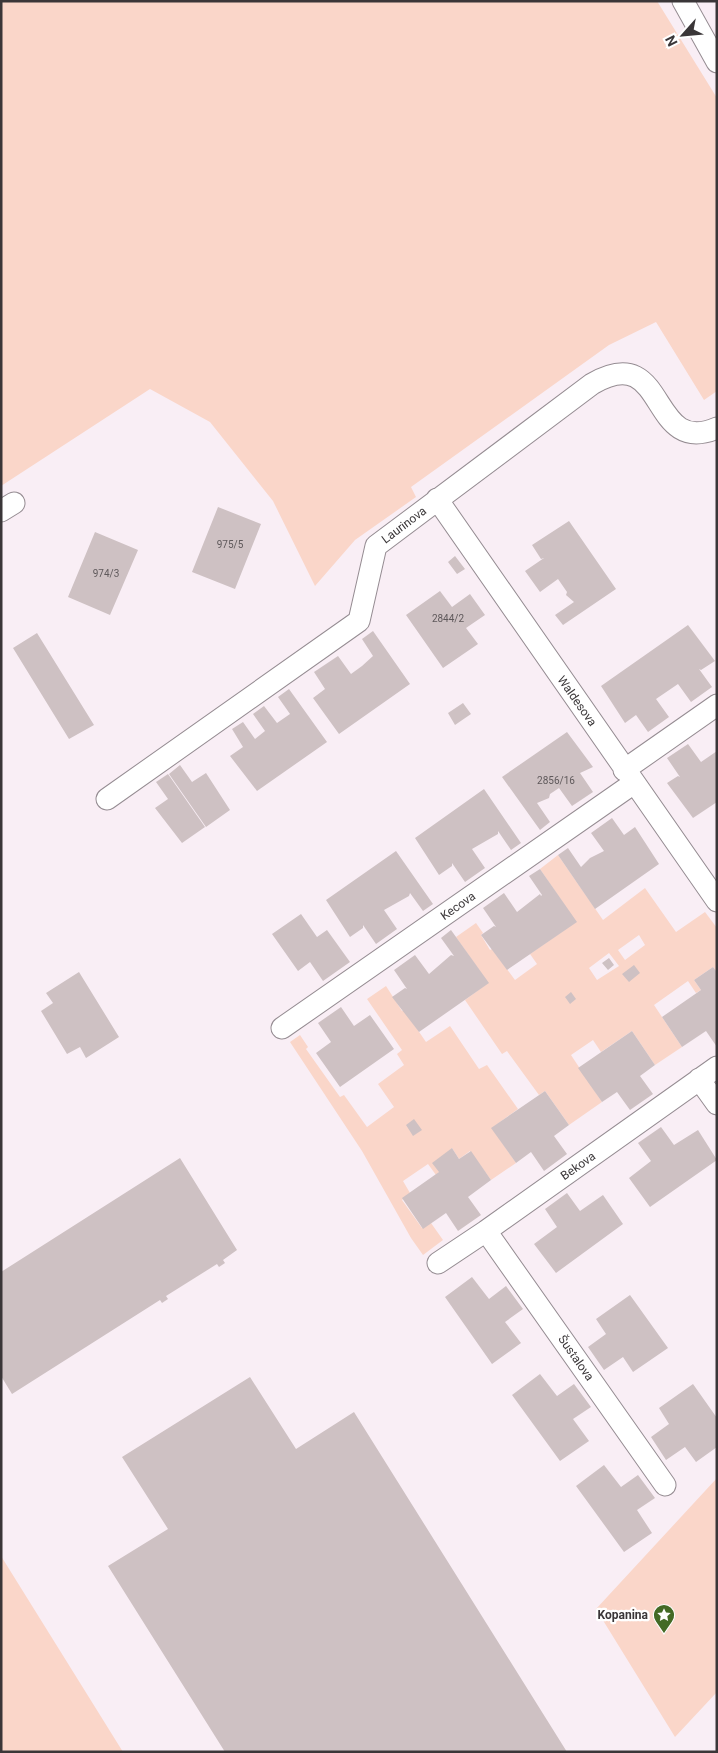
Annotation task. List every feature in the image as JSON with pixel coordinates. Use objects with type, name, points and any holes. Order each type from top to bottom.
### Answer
[{"type":"street","points":[[672,1],[712,53]]},
{"type":"street","points":[[683,1],[712,53]]},
{"type":"street","name":"Laurinova","points":[[106,799],[359,621],[376,546],[437,499],[608,375],[622,373],[636,376],[647,385],[670,421],[677,428],[690,433],[703,433],[717,428]]},
{"type":"street","name":"Waldesova","points":[[437,499],[717,902]]},
{"type":"street","name":"Kecova","points":[[282,1028],[629,776],[717,705]]},
{"type":"street","name":"Bekova","points":[[438,1262],[486,1231],[717,1067]]},
{"type":"street","points":[[699,1079],[717,1104]]},
{"type":"street","name":"Šustalova","points":[[486,1231],[665,1485]]},
{"type":"shaded area","points":[[1,1],[657,1],[717,98],[717,391],[704,400],[656,322],[609,345],[411,487],[416,497],[355,540],[315,586],[273,501],[210,422],[150,389],[1,486]]},
{"type":"shaded area","points":[[558,855],[603,920],[645,888],[676,932],[705,912],[717,928],[717,972],[713,967],[694,980],[701,990],[696,993],[688,981],[654,1005],[682,1047],[655,1065],[632,1031],[601,1052],[593,1040],[571,1055],[602,1102],[569,1125],[545,1091],[539,1095],[507,1051],[502,1054],[465,1000],[488,983],[456,937],[476,923],[483,933],[481,935],[490,950],[492,949],[515,980],[537,964],[530,954],[576,922],[540,869]],"holes":[[[639,935],[645,945],[625,960],[618,950]],[[609,953],[619,966],[597,980],[589,968]]]},
{"type":"shaded area","points":[[386,986],[402,1011],[404,1010],[426,1042],[450,1026],[479,1069],[487,1065],[518,1109],[492,1128],[516,1163],[491,1180],[470,1151],[459,1159],[452,1148],[436,1175],[428,1164],[403,1181],[410,1193],[402,1200],[422,1228],[431,1223],[443,1240],[423,1255],[411,1238],[362,1151],[290,1042],[300,1035],[308,1047],[306,1049],[340,1097],[344,1095],[367,1127],[394,1107],[378,1084],[404,1065],[397,1054],[402,1050],[367,999]]},
{"type":"shaded area","points":[[717,1478],[717,1692],[675,1737],[596,1609]]},
{"type":"shaded area","points":[[1,1556],[123,1752],[1,1752]]},
{"type":"building","points":[[218,507],[261,524],[235,589],[192,572]]},
{"type":"building","points":[[569,521],[616,589],[563,625],[555,615],[574,602],[566,595],[567,592],[558,579],[540,592],[525,571],[544,558],[541,559],[532,545]]},
{"type":"building","points":[[95,532],[138,550],[110,615],[68,597]]},
{"type":"building","points":[[455,556],[465,569],[457,574],[448,562]]},
{"type":"building","points":[[440,591],[452,607],[470,594],[485,615],[466,628],[478,644],[443,668],[406,615]]},
{"type":"building","points":[[688,625],[715,661],[701,670],[699,669],[712,687],[691,702],[678,684],[656,699],[669,717],[648,732],[636,715],[625,723],[601,686]]},
{"type":"building","points":[[373,631],[410,684],[339,734],[313,698],[325,689],[314,672],[338,656],[351,674],[373,656],[362,639]]},
{"type":"building","points":[[37,633],[94,725],[69,739],[13,648]]},
{"type":"building","points":[[289,689],[327,742],[257,791],[230,756],[243,747],[232,729],[243,722],[255,739],[265,731],[253,714],[264,706],[277,723],[290,714],[278,697]]},
{"type":"building","points":[[463,703],[471,714],[455,725],[448,713]]},
{"type":"building","points":[[567,732],[593,767],[580,773],[593,792],[572,806],[559,788],[550,794],[549,798],[537,803],[550,822],[540,830],[502,777]]},
{"type":"building","points":[[688,744],[701,762],[717,751],[717,802],[693,818],[667,783],[678,776],[680,777],[667,758]]},
{"type":"building","points":[[180,765],[192,782],[206,773],[230,810],[206,827],[169,774]]},
{"type":"building","points":[[168,774],[205,827],[182,843],[155,808],[168,799],[156,782]]},
{"type":"building","points":[[484,789],[521,843],[511,850],[498,831],[498,834],[472,849],[485,868],[465,882],[452,863],[452,866],[439,875],[415,838]]},
{"type":"building","points":[[612,818],[624,835],[635,827],[659,864],[595,909],[558,855],[568,848],[581,867],[590,858],[604,851],[591,833]]},
{"type":"building","points":[[396,851],[433,904],[423,911],[410,893],[409,896],[384,910],[397,929],[376,944],[363,925],[363,928],[350,937],[326,900]]},
{"type":"building","points":[[540,869],[577,922],[507,970],[481,935],[494,926],[496,927],[483,908],[504,893],[517,912],[540,894],[541,896],[542,895],[529,876]]},
{"type":"building","points":[[301,914],[317,937],[327,930],[350,962],[323,981],[310,962],[298,971],[272,934]]},
{"type":"building","points":[[451,930],[489,983],[419,1032],[392,997],[405,988],[407,989],[394,970],[415,955],[429,974],[451,955],[454,956],[441,938]]},
{"type":"building","points":[[609,958],[614,965],[608,970],[602,963]]},
{"type":"building","points":[[634,965],[640,973],[629,982],[622,974]]},
{"type":"building","points":[[713,967],[717,972],[717,1047],[706,1031],[682,1047],[662,1017],[701,990],[694,980]]},
{"type":"building","points":[[79,972],[119,1037],[86,1058],[80,1047],[67,1054],[41,1011],[53,1003],[46,993]]},
{"type":"building","points":[[571,992],[576,999],[570,1004],[565,997]]},
{"type":"building","points":[[341,1007],[354,1026],[370,1015],[394,1049],[340,1087],[316,1053],[331,1042],[318,1023]]},
{"type":"building","points":[[632,1031],[655,1065],[640,1076],[653,1094],[630,1110],[617,1092],[602,1102],[578,1068]]},
{"type":"building","points":[[545,1091],[569,1125],[554,1136],[567,1154],[544,1171],[531,1152],[516,1163],[491,1128]]},
{"type":"building","points":[[414,1119],[422,1130],[413,1136],[406,1125]]},
{"type":"building","points":[[661,1127],[674,1145],[698,1130],[717,1160],[650,1207],[629,1178],[651,1161],[638,1143]]},
{"type":"building","points":[[452,1148],[459,1159],[471,1151],[491,1180],[468,1197],[481,1215],[458,1231],[446,1213],[423,1229],[402,1198],[439,1172],[432,1163]]},
{"type":"building","points":[[180,1158],[237,1250],[223,1260],[225,1263],[219,1267],[217,1264],[166,1296],[168,1299],[162,1303],[160,1300],[12,1394],[1,1376],[1,1272]]},
{"type":"building","points":[[567,1193],[580,1211],[603,1195],[623,1224],[556,1273],[534,1244],[557,1227],[545,1209]]},
{"type":"building","points":[[472,1277],[489,1299],[506,1286],[523,1309],[505,1322],[521,1343],[492,1364],[445,1297]]},
{"type":"building","points":[[630,1295],[668,1348],[633,1372],[623,1357],[604,1370],[588,1347],[606,1334],[596,1319]]},
{"type":"building","points":[[540,1374],[557,1396],[574,1384],[591,1407],[573,1419],[589,1441],[560,1461],[512,1395]]},
{"type":"building","points":[[250,1377],[296,1449],[354,1412],[567,1752],[225,1752],[108,1566],[168,1529],[122,1457]]},
{"type":"building","points":[[693,1384],[717,1418],[717,1447],[696,1462],[685,1447],[666,1460],[651,1437],[669,1424],[659,1408]]},
{"type":"building","points":[[604,1465],[621,1487],[638,1475],[655,1498],[637,1510],[652,1533],[624,1552],[576,1486]]},
{"type":"place","name":"Kopanina","points":[[664,1634]]}]
